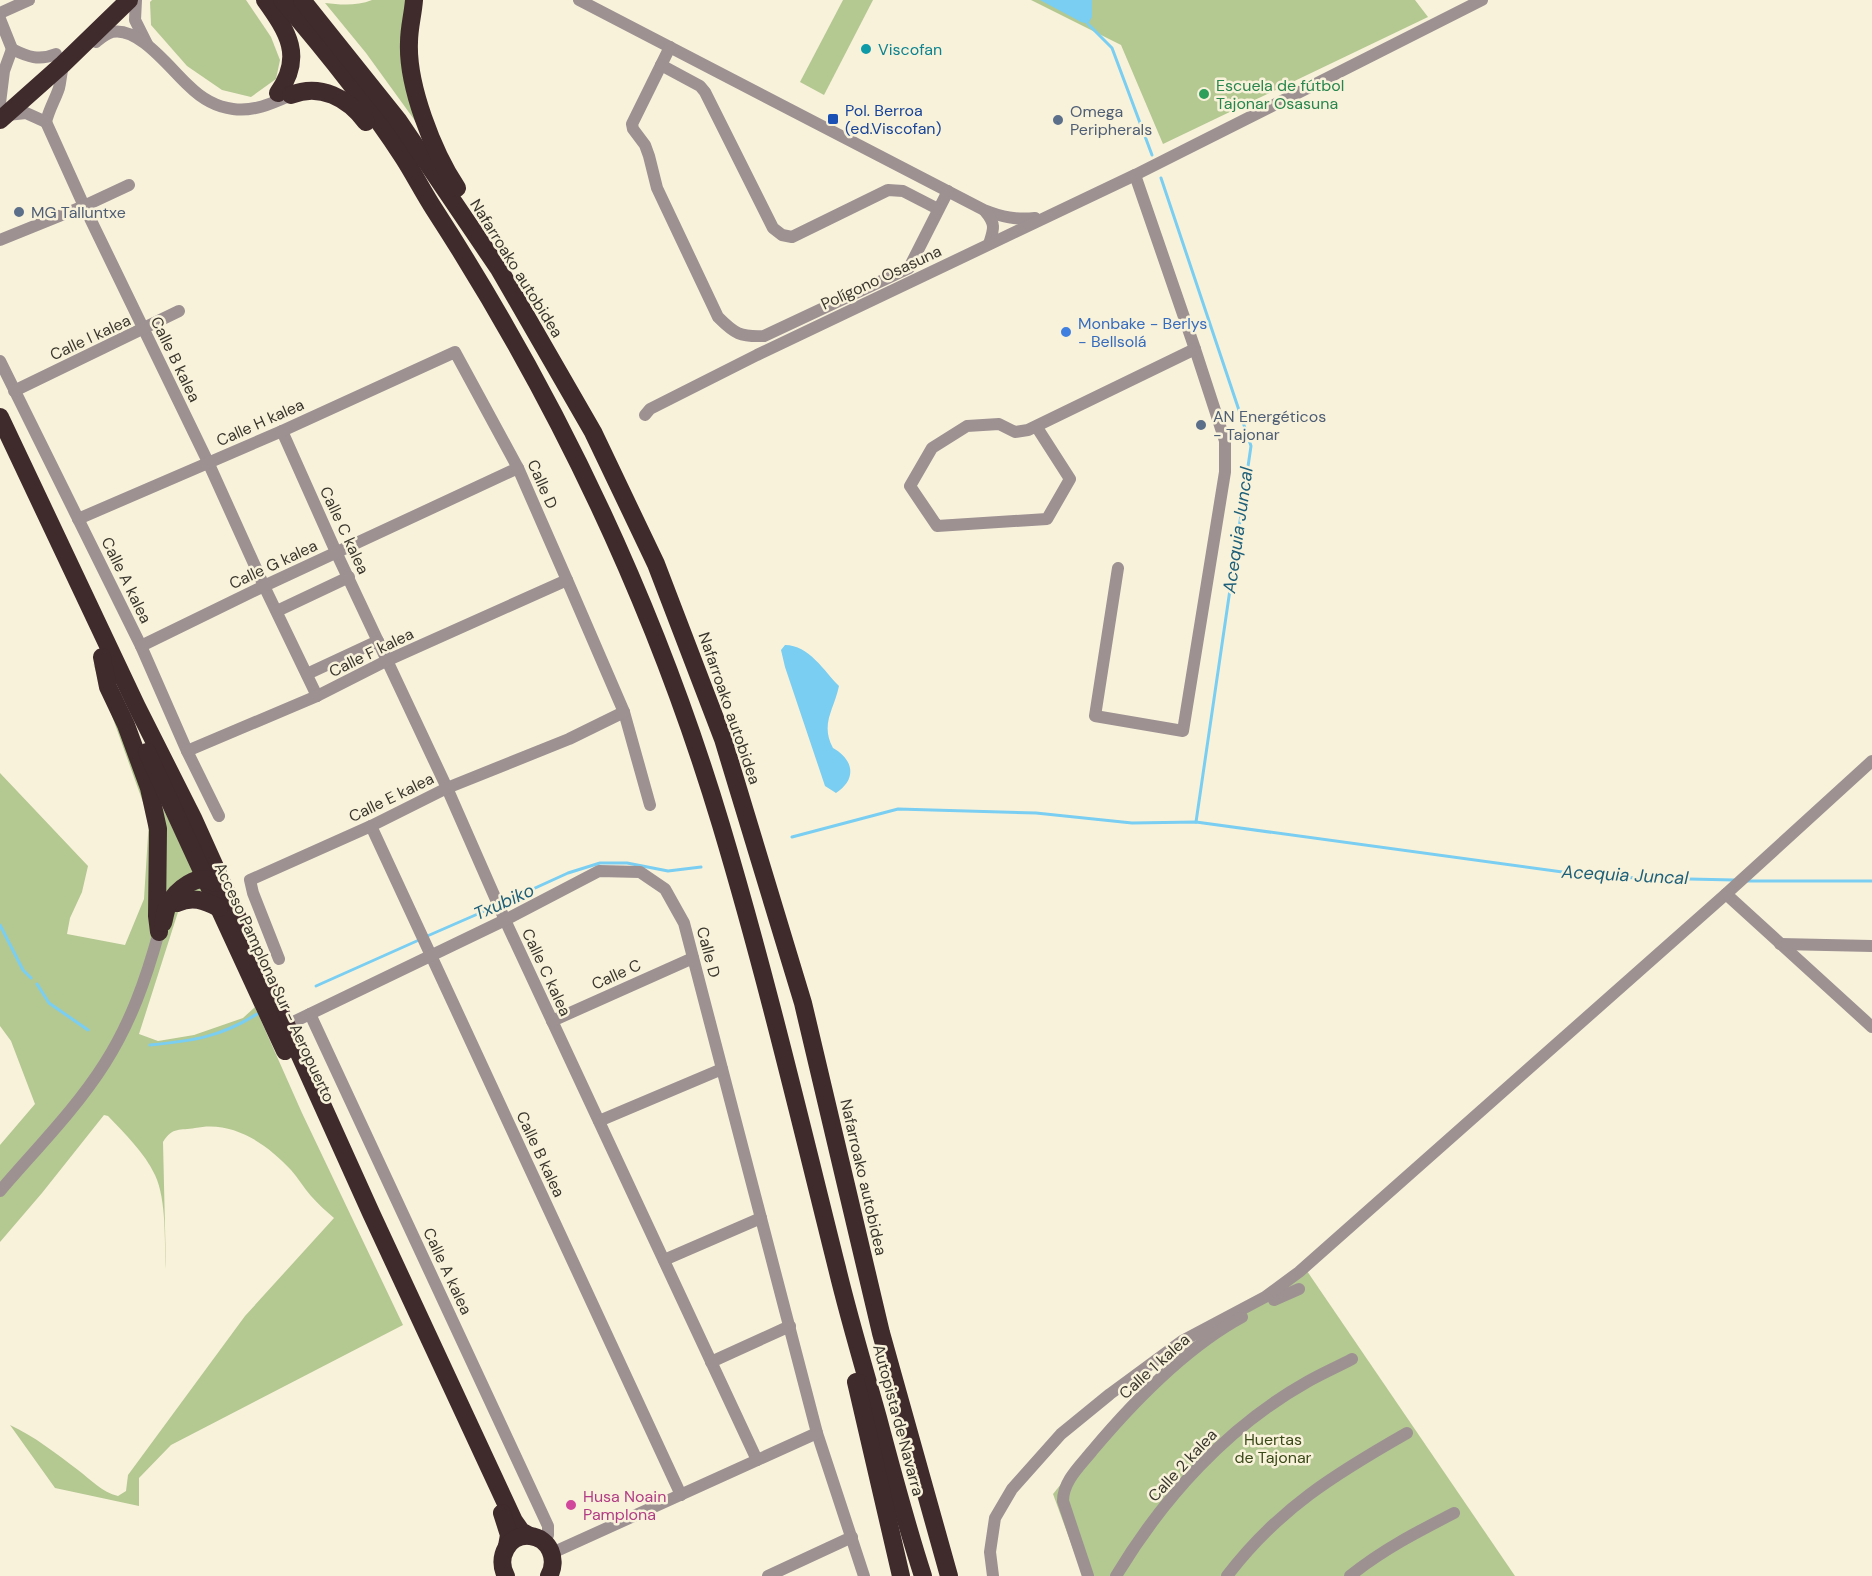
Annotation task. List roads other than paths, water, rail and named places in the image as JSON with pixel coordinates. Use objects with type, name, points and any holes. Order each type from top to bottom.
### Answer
[{"type":"highway","points":[[59,59],[113,0]]},
{"type":"highway","points":[[2,111],[129,0]]},
{"type":"highway","points":[[265,0],[285,30],[293,62],[290,93],[319,90],[352,107],[364,119],[396,165],[417,183]]},
{"type":"highway","points":[[282,0],[370,111],[405,160],[417,183],[463,254],[544,394],[595,494],[650,621],[696,744],[771,1000],[838,1273],[842,1321],[888,1524],[906,1576]]},
{"type":"highway","name":"Nafarroako autobidea","points":[[302,0],[398,120],[499,269],[593,432],[656,564],[723,739],[803,1002],[881,1333],[930,1513]]},
{"type":"highway","points":[[415,4],[409,45],[412,71],[418,99],[431,136],[449,176],[535,309],[606,435],[643,516],[656,564]]},
{"type":"highway","name":"Acceso Pamplona Sur - Aeropuerto","points":[[0,417],[237,912],[371,1213],[514,1521],[548,1558]]},
{"type":"highway","name":"Acceso Pamplona Sur - Aeropuerto","points":[[0,435],[507,1524],[509,1535],[502,1559],[503,1575]]},
{"type":"highway","points":[[102,657],[108,687],[139,758],[156,819],[158,829],[157,916],[162,926]]},
{"type":"highway","points":[[162,926],[177,903],[206,879],[207,865],[195,838],[193,818]]},
{"type":"highway","points":[[162,926],[167,908],[179,890],[191,882],[206,879],[216,884],[225,903],[237,912]]},
{"type":"highway","points":[[177,903],[191,898],[219,908]]},
{"type":"highway","name":"Autopista de Navarra","points":[[838,1273],[923,1576]]},
{"type":"highway","points":[[930,1513],[958,1576]]},
{"type":"highway","name":"Autopista de Navarra","points":[[930,1513],[949,1576]]},
{"type":"highway","points":[[507,1546],[522,1537],[548,1558]]},
{"type":"highway","points":[[898,1557],[901,1576]]},
{"type":"street","points":[[0,13],[29,0]]},
{"type":"street","points":[[136,0],[135,20],[150,47]]},
{"type":"street","points":[[579,0],[984,210],[1011,219],[1042,218]]},
{"type":"street","name":"Polígono Osasuna","points":[[645,415],[650,408],[757,355],[1135,175],[1460,5],[1482,0]]},
{"type":"street","points":[[0,19],[12,49],[4,71],[2,111],[26,113],[46,122],[48,111],[60,85],[59,59]]},
{"type":"street","points":[[12,49],[33,58],[59,59],[110,32],[123,32],[150,47],[190,87],[204,98],[223,107],[249,110],[261,107],[290,93]]},
{"type":"street","points":[[670,47],[632,124],[633,129],[645,145],[657,188],[718,317],[732,331],[746,337],[764,336],[909,268],[948,190]]},
{"type":"street","points":[[661,65],[700,86],[705,92],[773,228],[782,235],[792,237],[888,190],[903,191],[938,209]]},
{"type":"street","name":"Calle B kalea","points":[[46,122],[317,696]]},
{"type":"street","points":[[1118,568],[1095,716],[1183,731],[1225,472],[1225,441],[1135,175]]},
{"type":"street","points":[[0,240],[129,185]]},
{"type":"street","points":[[984,210],[992,219],[993,225],[988,244]]},
{"type":"street","name":"Calle I kalea","points":[[14,391],[179,311]]},
{"type":"street","points":[[1036,426],[1070,479],[1047,519],[937,526],[910,486],[932,448],[967,426],[999,424],[1015,432],[1036,426],[1195,349]]},
{"type":"street","name":"Calle H kalea","points":[[78,519],[282,431],[455,352]]},
{"type":"street","name":"Calle D","points":[[455,352],[518,468],[567,580],[624,712],[651,805]]},
{"type":"street","name":"Calle A kalea","points":[[0,361],[3,374],[14,391],[141,646],[219,816]]},
{"type":"street","name":"Calle C kalea","points":[[282,431],[386,661],[447,788],[505,920],[757,1460]]},
{"type":"street","name":"Calle G kalea","points":[[141,646],[518,468]]},
{"type":"street","points":[[277,610],[348,577]]},
{"type":"street","name":"Calle F kalea","points":[[188,751],[317,696],[386,661],[567,580]]},
{"type":"street","points":[[307,674],[378,641]]},
{"type":"street","name":"Calle E kalea","points":[[279,959],[250,880],[371,826],[447,788],[569,739],[624,712]]},
{"type":"street","points":[[993,1576],[990,1552],[995,1518],[1012,1489],[1060,1434],[1175,1346],[1197,1332],[1273,1293],[1299,1272],[1872,761]]},
{"type":"street","name":"Calle B kalea","points":[[371,826],[681,1495]]},
{"type":"street","name":"Calle D","points":[[287,1025],[429,949],[505,920],[599,871],[640,872],[665,889],[684,923],[818,1432],[864,1576]]},
{"type":"street","points":[[1725,894],[1872,1027]]},
{"type":"street","points":[[0,1191],[81,1096],[105,1064],[134,1009],[147,977],[162,926]]},
{"type":"street","points":[[1780,944],[1872,946]]},
{"type":"street","name":"Calle C","points":[[552,1021],[693,958]]},
{"type":"street","name":"Calle A kalea","points":[[310,1014],[548,1526],[548,1558]]},
{"type":"street","points":[[599,1121],[722,1069]]},
{"type":"street","points":[[664,1260],[761,1218]]},
{"type":"street","name":"Calle 1 kalea","points":[[1088,1576],[1063,1501],[1063,1490],[1077,1470],[1145,1392],[1180,1361],[1228,1326],[1285,1294],[1299,1289]]},
{"type":"street","points":[[711,1362],[790,1326]]},
{"type":"street","name":"Calle 2 kalea","points":[[1116,1576],[1139,1538],[1173,1494],[1209,1457],[1275,1403],[1306,1382],[1352,1359]]},
{"type":"street","points":[[548,1558],[818,1432]]},
{"type":"street","points":[[1227,1576],[1270,1527],[1315,1489],[1346,1467],[1407,1433]]},
{"type":"street","points":[[1350,1576],[1384,1550],[1454,1513]]},
{"type":"street","points":[[768,1576],[852,1537]]},
{"type":"water","points":[[1040,0],[1092,0],[1092,17],[1088,24],[1081,22]]},
{"type":"water","points":[[785,645],[794,646],[809,654],[839,686],[829,717],[828,732],[833,748],[849,764],[850,776],[843,788],[836,793],[825,786],[785,667],[781,650]]},
{"type":"waterway","name":"Acequia Juncal","points":[[1088,24],[1112,48],[1152,155]]},
{"type":"waterway","name":"Acequia Juncal","points":[[1161,178],[1251,446],[1196,822]]},
{"type":"waterway","name":"Acequia Juncal","points":[[792,837],[898,809],[1036,813],[1132,823],[1196,822],[1599,877],[1734,880]]},
{"type":"waterway","name":"Txubiko","points":[[502,903],[568,873],[600,863],[627,863],[668,871],[701,867]]},
{"type":"waterway","name":"Acequia Juncal","points":[[1748,881],[1872,881]]},
{"type":"waterway","name":"Txubiko","points":[[425,937],[496,906]]},
{"type":"waterway","name":"Txubiko","points":[[0,925],[23,970],[31,978]]},
{"type":"waterway","name":"Txubiko","points":[[316,986],[419,940]]},
{"type":"waterway","name":"Txubiko","points":[[37,984],[49,1003],[88,1030]]},
{"type":"waterway","name":"Txubiko","points":[[150,1045],[206,1037],[231,1028],[257,1014]]},
{"type":"place","name":"Viscofan","points":[[866,49]]},
{"type":"place","name":"Escuela de fútbol Tajonar Osasuna","points":[[1204,94]]},
{"type":"place","name":"Pol. Berroa (ed.Viscofan)","points":[[833,119]]},
{"type":"place","name":"Omega Peripherals","points":[[1058,120]]},
{"type":"place","name":"MG Talluntxe","points":[[19,212]]},
{"type":"place","name":"Monbake - Berlys - Bellsolá","points":[[1066,332]]},
{"type":"place","name":"AN Energéticos - Tajonar","points":[[1201,425]]},
{"type":"place","name":"Husa Noain Pamplona","points":[[571,1505]]},
{"type":"park label","name":"Huertas de Tajonar","points":[[1273,1448]]}]
